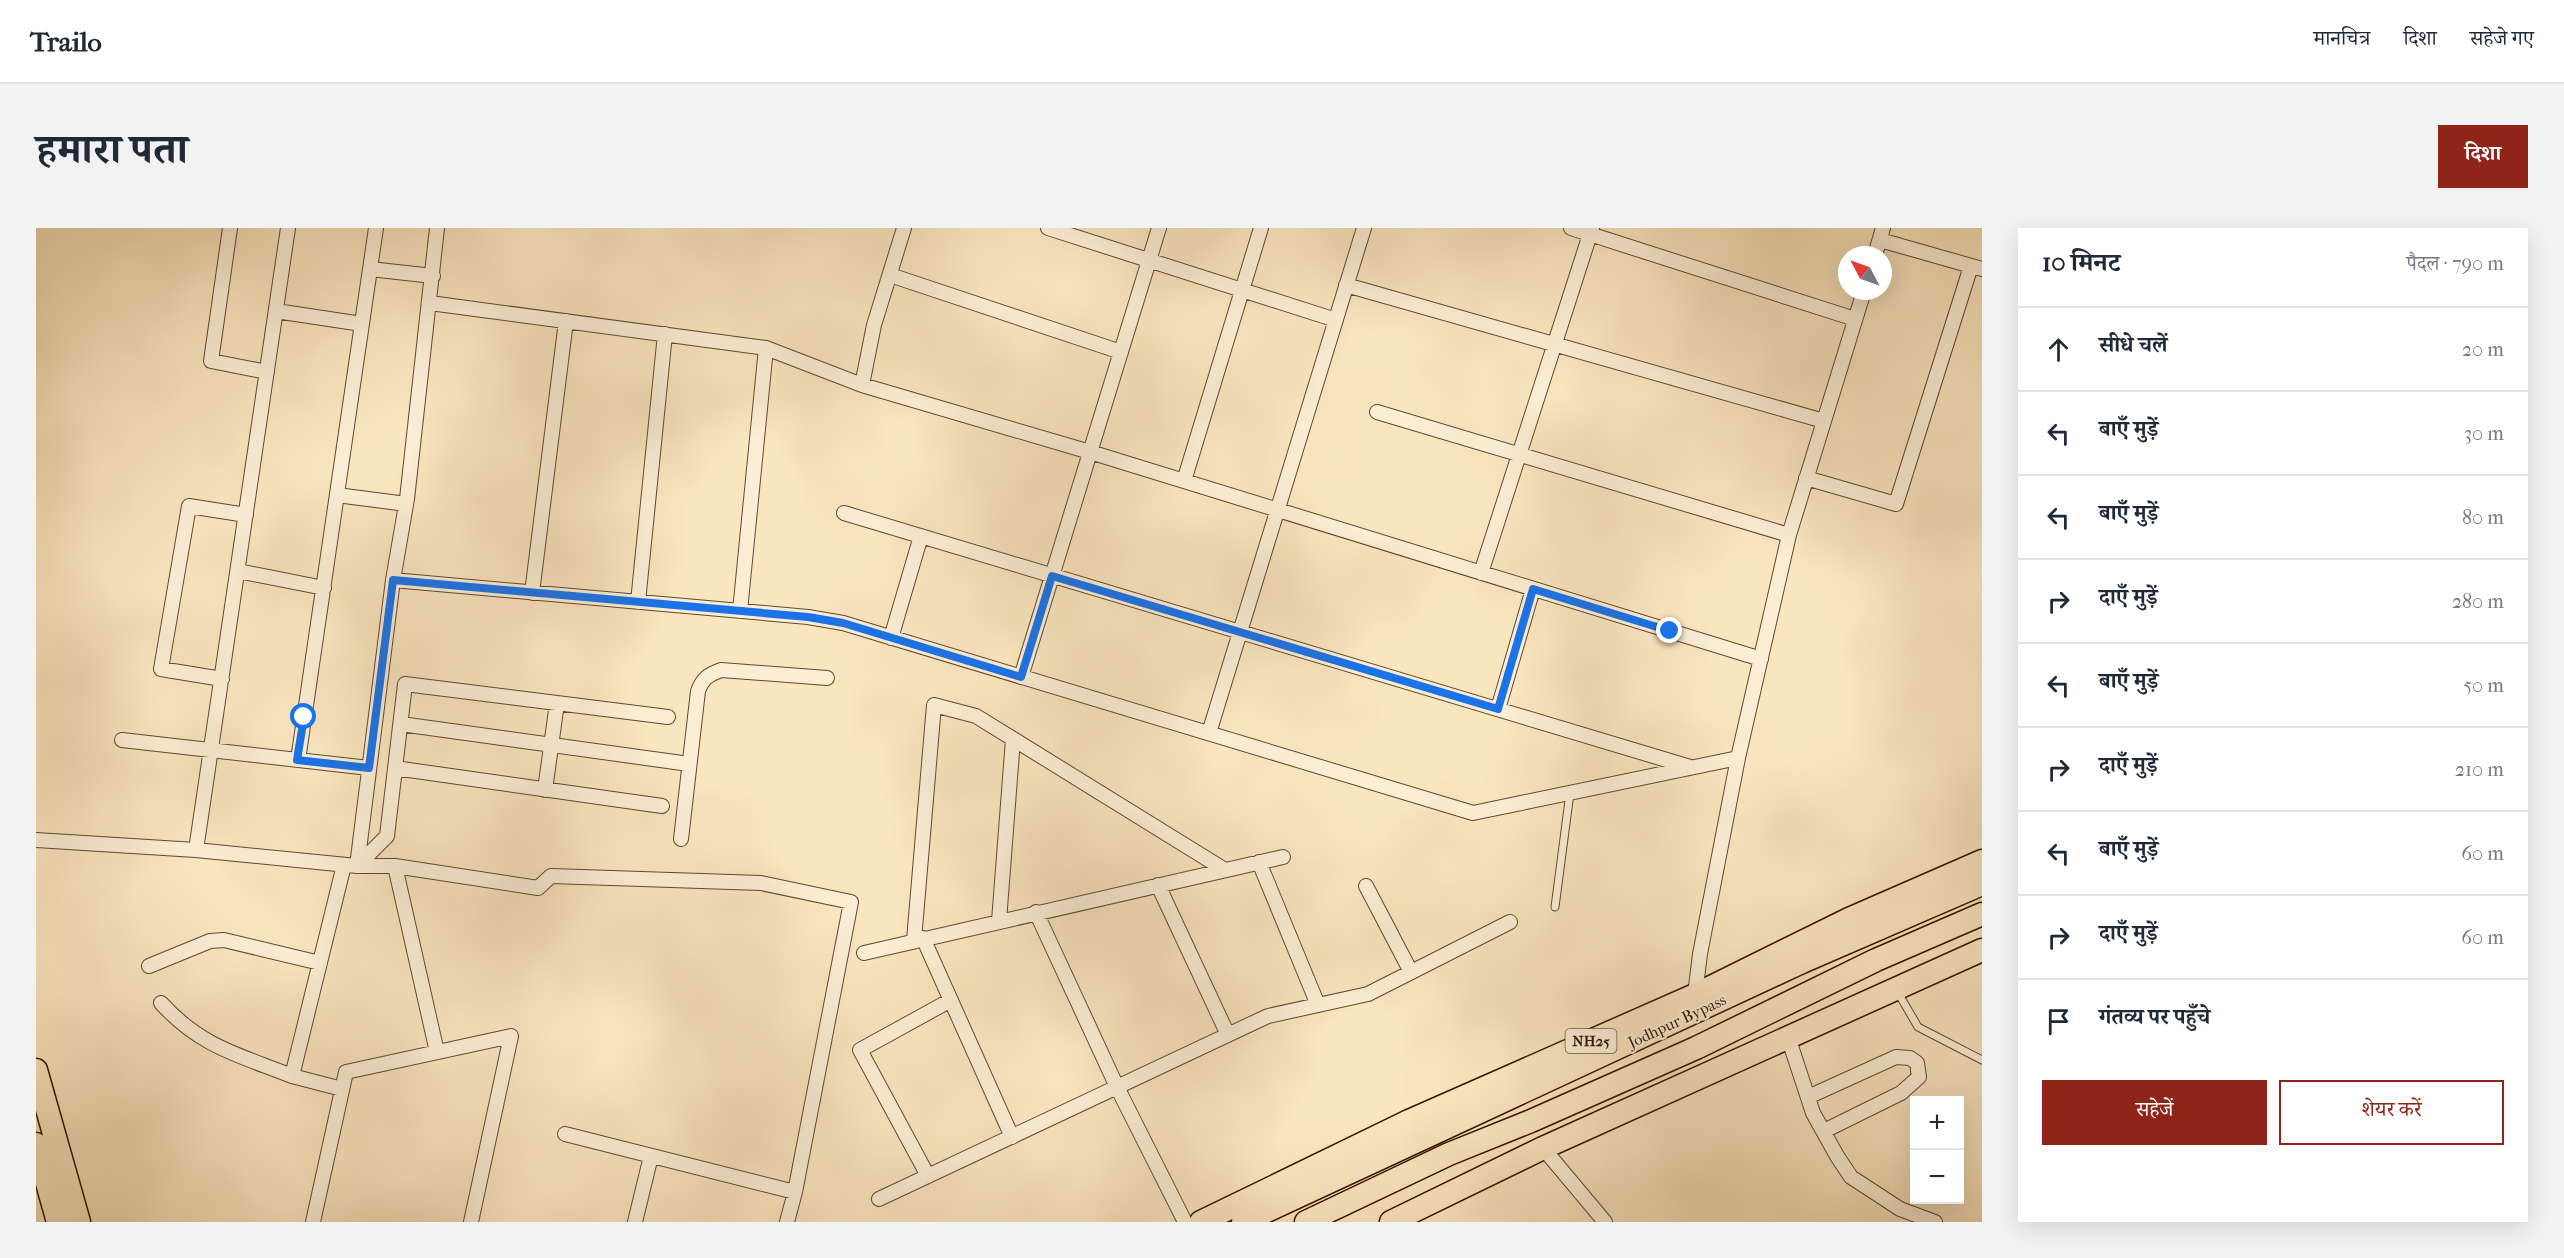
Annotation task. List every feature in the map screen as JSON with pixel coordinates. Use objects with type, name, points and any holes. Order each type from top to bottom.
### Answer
[{"type":"main road","name":"NH25","points":[[1201,1222],[1409,1121],[1695,995],[1849,919],[1982,861]]},
{"type":"main road","name":"Jodhpur Bypass","points":[[1243,1222],[1802,962],[1982,884]]},
{"type":"main road","name":"Jodhpur Bypass","points":[[1306,1222],[1449,1154],[1531,1121],[1696,1048],[1876,960],[1982,914]]},
{"type":"main road","points":[[1391,1222],[1543,1148],[1982,950]]},
{"type":"main road","points":[[36,1070],[79,1222]]},
{"type":"main road","points":[[36,1144],[58,1222]]},
{"type":"street","points":[[230,228],[212,361],[267,372]]},
{"type":"street","points":[[196,850],[288,228]]},
{"type":"street","points":[[297,760],[376,228]]},
{"type":"street","points":[[292,1076],[320,963],[351,865],[369,768],[393,580],[406,504],[437,228]]},
{"type":"street","points":[[862,385],[874,325],[904,228]]},
{"type":"street","points":[[1048,228],[1336,320]]},
{"type":"street","points":[[1021,677],[1159,228]]},
{"type":"street","points":[[1184,481],[1261,228]]},
{"type":"street","points":[[1209,733],[1364,228]]},
{"type":"street","points":[[1570,228],[1591,231],[1855,319]]},
{"type":"street","points":[[1481,573],[1591,231]]},
{"type":"street","points":[[1806,478],[1896,504],[1977,267],[1882,234]]},
{"type":"street","points":[[370,268],[433,276]]},
{"type":"street","points":[[890,275],[1121,352]]},
{"type":"street","points":[[1346,285],[1824,421]]},
{"type":"street","points":[[1695,995],[1700,954],[1738,758],[1789,535],[1861,300]]},
{"type":"street","points":[[430,303],[766,348],[862,385],[1090,452],[1761,659]]},
{"type":"street","points":[[276,311],[362,324]]},
{"type":"street","points":[[532,593],[566,321]]},
{"type":"street","points":[[638,602],[665,334]]},
{"type":"street","points":[[741,611],[766,348]]},
{"type":"street","points":[[1377,412],[1789,535]]},
{"type":"street","points":[[337,495],[406,504]]},
{"type":"street","points":[[222,679],[161,669],[189,506],[246,515]]},
{"type":"street","points":[[844,513],[1693,768]]},
{"type":"street","points":[[891,638],[921,536]]},
{"type":"street","points":[[238,571],[324,588]]},
{"type":"street","points":[[393,580],[808,617],[843,623],[1473,813],[1738,758]]},
{"type":"street","points":[[1498,709],[1533,589]]},
{"type":"street","points":[[681,839],[698,691],[708,674],[721,670],[827,678]]},
{"type":"street","points":[[351,865],[387,836],[405,684],[668,717]]},
{"type":"street","points":[[545,790],[557,703]]},
{"type":"street","points":[[1012,1137],[951,1000],[919,939],[934,705],[976,716],[1225,870]]},
{"type":"street","points":[[400,724],[689,764]]},
{"type":"street","points":[[999,921],[1013,739]]},
{"type":"street","points":[[122,740],[369,768]]},
{"type":"street","points":[[395,768],[662,806]]},
{"type":"street","points":[[36,840],[196,850],[351,865],[395,866],[538,888],[551,876],[761,883],[851,902],[795,1192],[787,1222]]},
{"type":"street","points":[[864,953],[1283,857]]},
{"type":"street","points":[[1259,862],[1318,1005]]},
{"type":"street","points":[[395,866],[437,1052]]},
{"type":"street","points":[[1158,885],[1228,1035]]},
{"type":"street","points":[[1366,886],[1411,972]]},
{"type":"street","points":[[1036,912],[1117,1087],[1185,1222]]},
{"type":"street","points":[[879,1199],[1268,1016],[1368,994],[1510,922]]},
{"type":"street","points":[[149,966],[210,942],[224,940],[320,963]]},
{"type":"street","points":[[928,1176],[860,1050],[951,1000]]},
{"type":"street","points":[[162,1003],[177,1020],[202,1040],[292,1076],[342,1089]]},
{"type":"street","points":[[313,1222],[346,1072],[511,1036],[471,1222]]},
{"type":"street","points":[[1788,1037],[1808,1097],[1824,1131],[1851,1177],[1900,1209],[1935,1222]]},
{"type":"street","points":[[1808,1097],[1896,1057],[1910,1058],[1917,1063],[1919,1077],[1901,1094],[1824,1131]]},
{"type":"street","points":[[565,1134],[795,1192]]},
{"type":"street","points":[[1543,1148],[1605,1222]]},
{"type":"street","points":[[635,1222],[651,1156]]},
{"type":"lane","points":[[1555,907],[1570,793]]},
{"type":"lane","points":[[1896,989],[1918,1027],[1982,1060]]},
{"type":"route","points":[[304,717],[297,760],[369,768],[393,580],[808,617],[843,623],[1021,677],[1052,576],[1498,709],[1533,589],[1670,631]]}]
